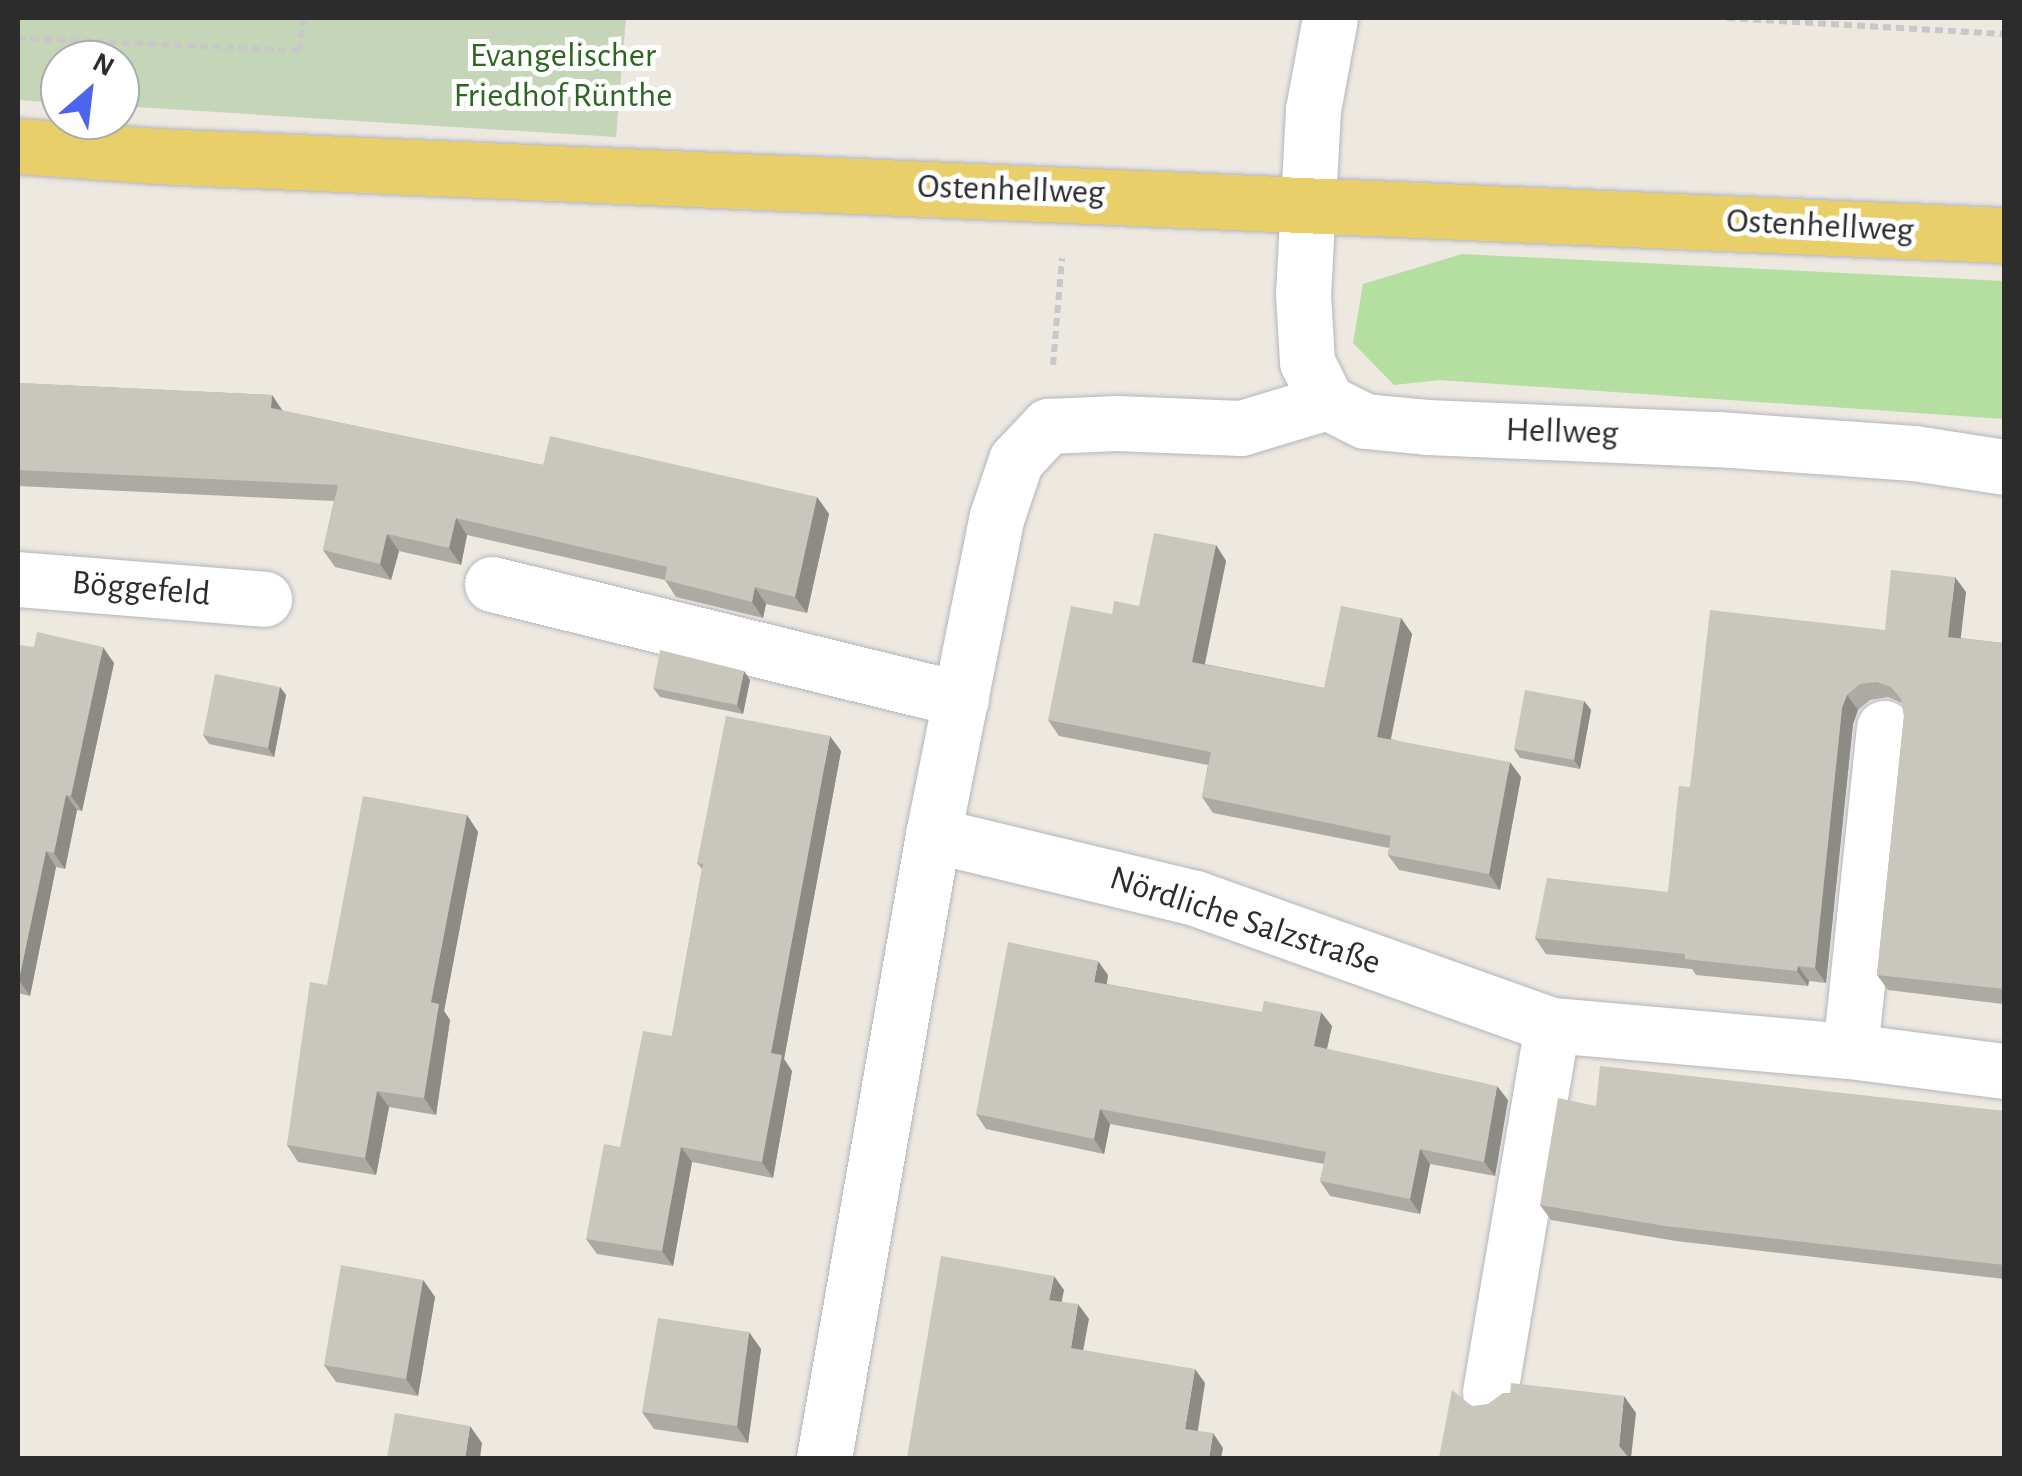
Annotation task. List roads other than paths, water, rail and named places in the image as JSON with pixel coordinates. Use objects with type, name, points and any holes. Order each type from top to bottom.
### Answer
[{"type":"main road","name":"Ostenhellweg","points":[[18,146],[176,157],[1067,192],[2004,235]]},
{"type":"street","points":[[824,1458],[934,835],[996,516],[1016,460],[1048,426],[1117,423],[1241,428],[1327,402],[1307,362],[1303,294],[1314,110],[1330,18]]},
{"type":"street","name":"Hellweg","points":[[1327,402],[1365,421],[1427,427],[1718,439],[1914,453],[2004,467]]},
{"type":"street","name":"Böggefeld","points":[[18,579],[264,600]]},
{"type":"street","points":[[492,584],[961,699]]},
{"type":"street","points":[[1850,1050],[1884,728]]},
{"type":"street","name":"Nördliche Salzstraße","points":[[934,835],[1195,898],[1552,1025],[1850,1050],[2004,1071]]},
{"type":"street","points":[[1490,1392],[1552,1025]]},
{"type":"park label","name":"Evangelischer Friedhof Rünthe","points":[[563,76]]}]
